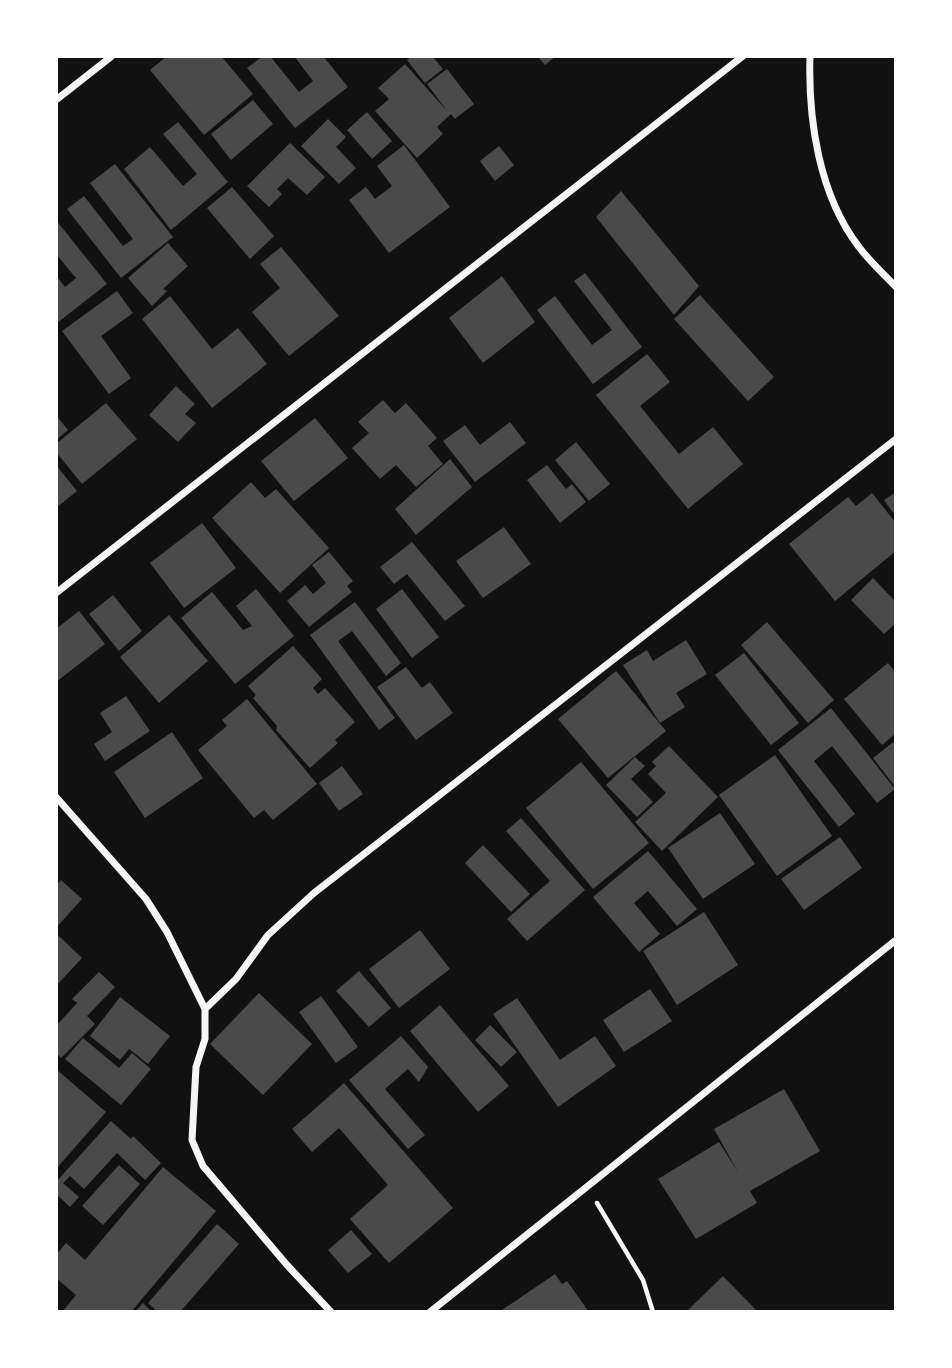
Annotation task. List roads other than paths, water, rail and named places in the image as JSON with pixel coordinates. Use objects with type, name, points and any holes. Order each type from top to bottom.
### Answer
[{"type":"street","points":[[56,100],[112,56]]},
{"type":"street","points":[[56,593],[743,56]]},
{"type":"street","points":[[810,56],[811,113],[831,197],[858,246],[896,287]]},
{"type":"street","points":[[205,1009],[236,979],[268,936],[314,893],[896,439]]},
{"type":"street","points":[[56,797],[146,899],[167,932],[205,1009],[205,1039],[196,1067],[192,1140],[203,1166],[226,1196],[331,1312]]},
{"type":"street","points":[[430,1312],[896,940]]}]
